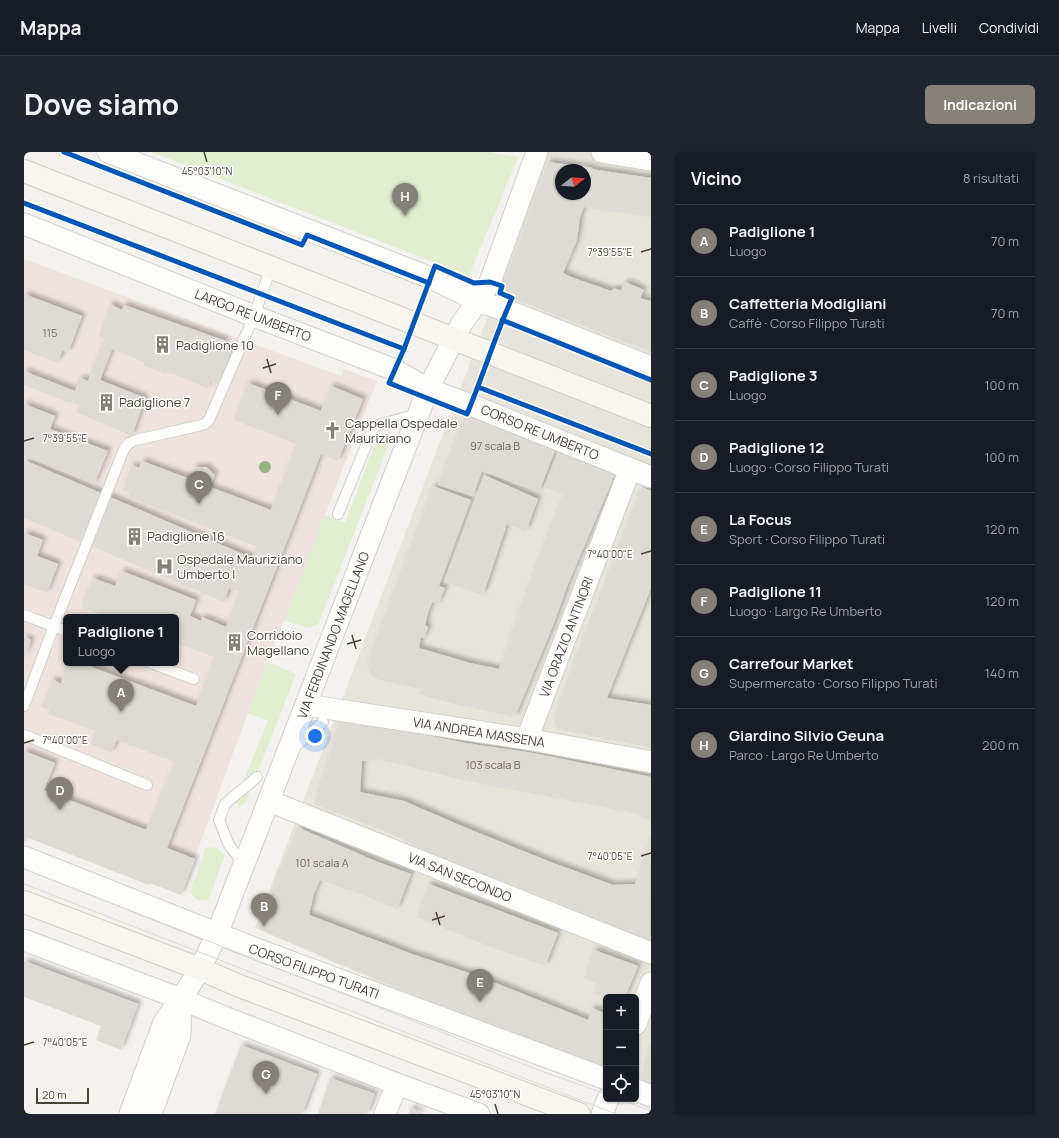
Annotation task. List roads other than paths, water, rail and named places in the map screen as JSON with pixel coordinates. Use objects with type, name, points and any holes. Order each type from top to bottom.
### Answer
[{"type":"main road","points":[[24,171],[651,416]]},
{"type":"main road","points":[[24,902],[200,969],[237,985],[579,1114]]},
{"type":"street","points":[[108,152],[431,278],[478,301],[516,314],[651,367]]},
{"type":"street","points":[[428,389],[464,320],[490,282],[537,152]]},
{"type":"street","points":[[602,152],[651,160]]},
{"type":"street","name":"LARGO RE UMBERTO","points":[[24,224],[254,316],[395,370],[428,389]]},
{"type":"street","name":"VIA FERDINANDO MAGELLANO","points":[[130,1114],[164,1022],[182,999],[200,969],[218,934],[428,389]]},
{"type":"street","name":"CORSO RE UMBERTO","points":[[428,389],[651,477]]},
{"type":"street","name":"VIA ORAZIO ANTINORI","points":[[527,739],[630,469]]},
{"type":"street","name":"VIA ANDREA MASSENA","points":[[306,705],[527,739],[651,762]]},
{"type":"street","name":"VIA SAN SECONDO","points":[[269,801],[651,953]]},
{"type":"street","name":"CORSO FILIPPO TURATI","points":[[24,857],[218,934],[603,1078]]},
{"type":"street","points":[[24,940],[182,999],[224,1017],[397,1084],[479,1114]]},
{"type":"street","points":[[639,1016],[651,983]]},
{"type":"street","points":[[151,1114],[180,1035],[182,999]]},
{"type":"street","points":[[385,1114],[397,1084]]},
{"type":"street","points":[[639,1091],[651,1096]]},
{"type":"street","points":[[602,1114],[607,1102]]},
{"type":"lane","points":[[24,706],[124,449],[129,443],[136,440],[198,426],[205,424],[209,420],[254,316],[271,267]]},
{"type":"lane","points":[[338,514],[374,426],[418,414]]},
{"type":"lane","points":[[24,614],[63,630]]},
{"type":"lane","points":[[159,666],[194,679]]},
{"type":"lane","points":[[296,746],[323,722]]},
{"type":"lane","points":[[24,735],[147,785]]},
{"type":"lane","points":[[244,865],[229,845],[220,820],[225,804],[257,777]]},
{"type":"tram line","points":[[24,869],[541,1071],[603,1093]]},
{"type":"tram line","points":[[24,884],[616,1114]]},
{"type":"tram line","points":[[627,1102],[651,1111]]},
{"type":"place","name":"Giardino Silvio Geuna","points":[[405,216]]},
{"type":"place","name":"Padiglione 10","points":[[163,345]]},
{"type":"place","name":"Padiglione 7","points":[[106,402]]},
{"type":"place","name":"Padiglione 11","points":[[278,415]]},
{"type":"place","name":"Cappella Ospedale Mauriziano","points":[[332,430]]},
{"type":"place","name":"Padiglione 3","points":[[199,504]]},
{"type":"place","name":"Padiglione 16","points":[[134,536]]},
{"type":"place","name":"Ospedale Mauriziano Umberto I","points":[[164,566]]},
{"type":"place","name":"Corridoio Magellano","points":[[234,642]]},
{"type":"place","name":"Padiglione 1","points":[[121,712]]},
{"type":"place","name":"Padiglione 12","points":[[60,810]]},
{"type":"place","name":"Caffetteria Modigliani","points":[[264,926]]},
{"type":"place","name":"La Focus","points":[[480,1002]]},
{"type":"place","name":"Carrefour Market","points":[[266,1094]]}]
